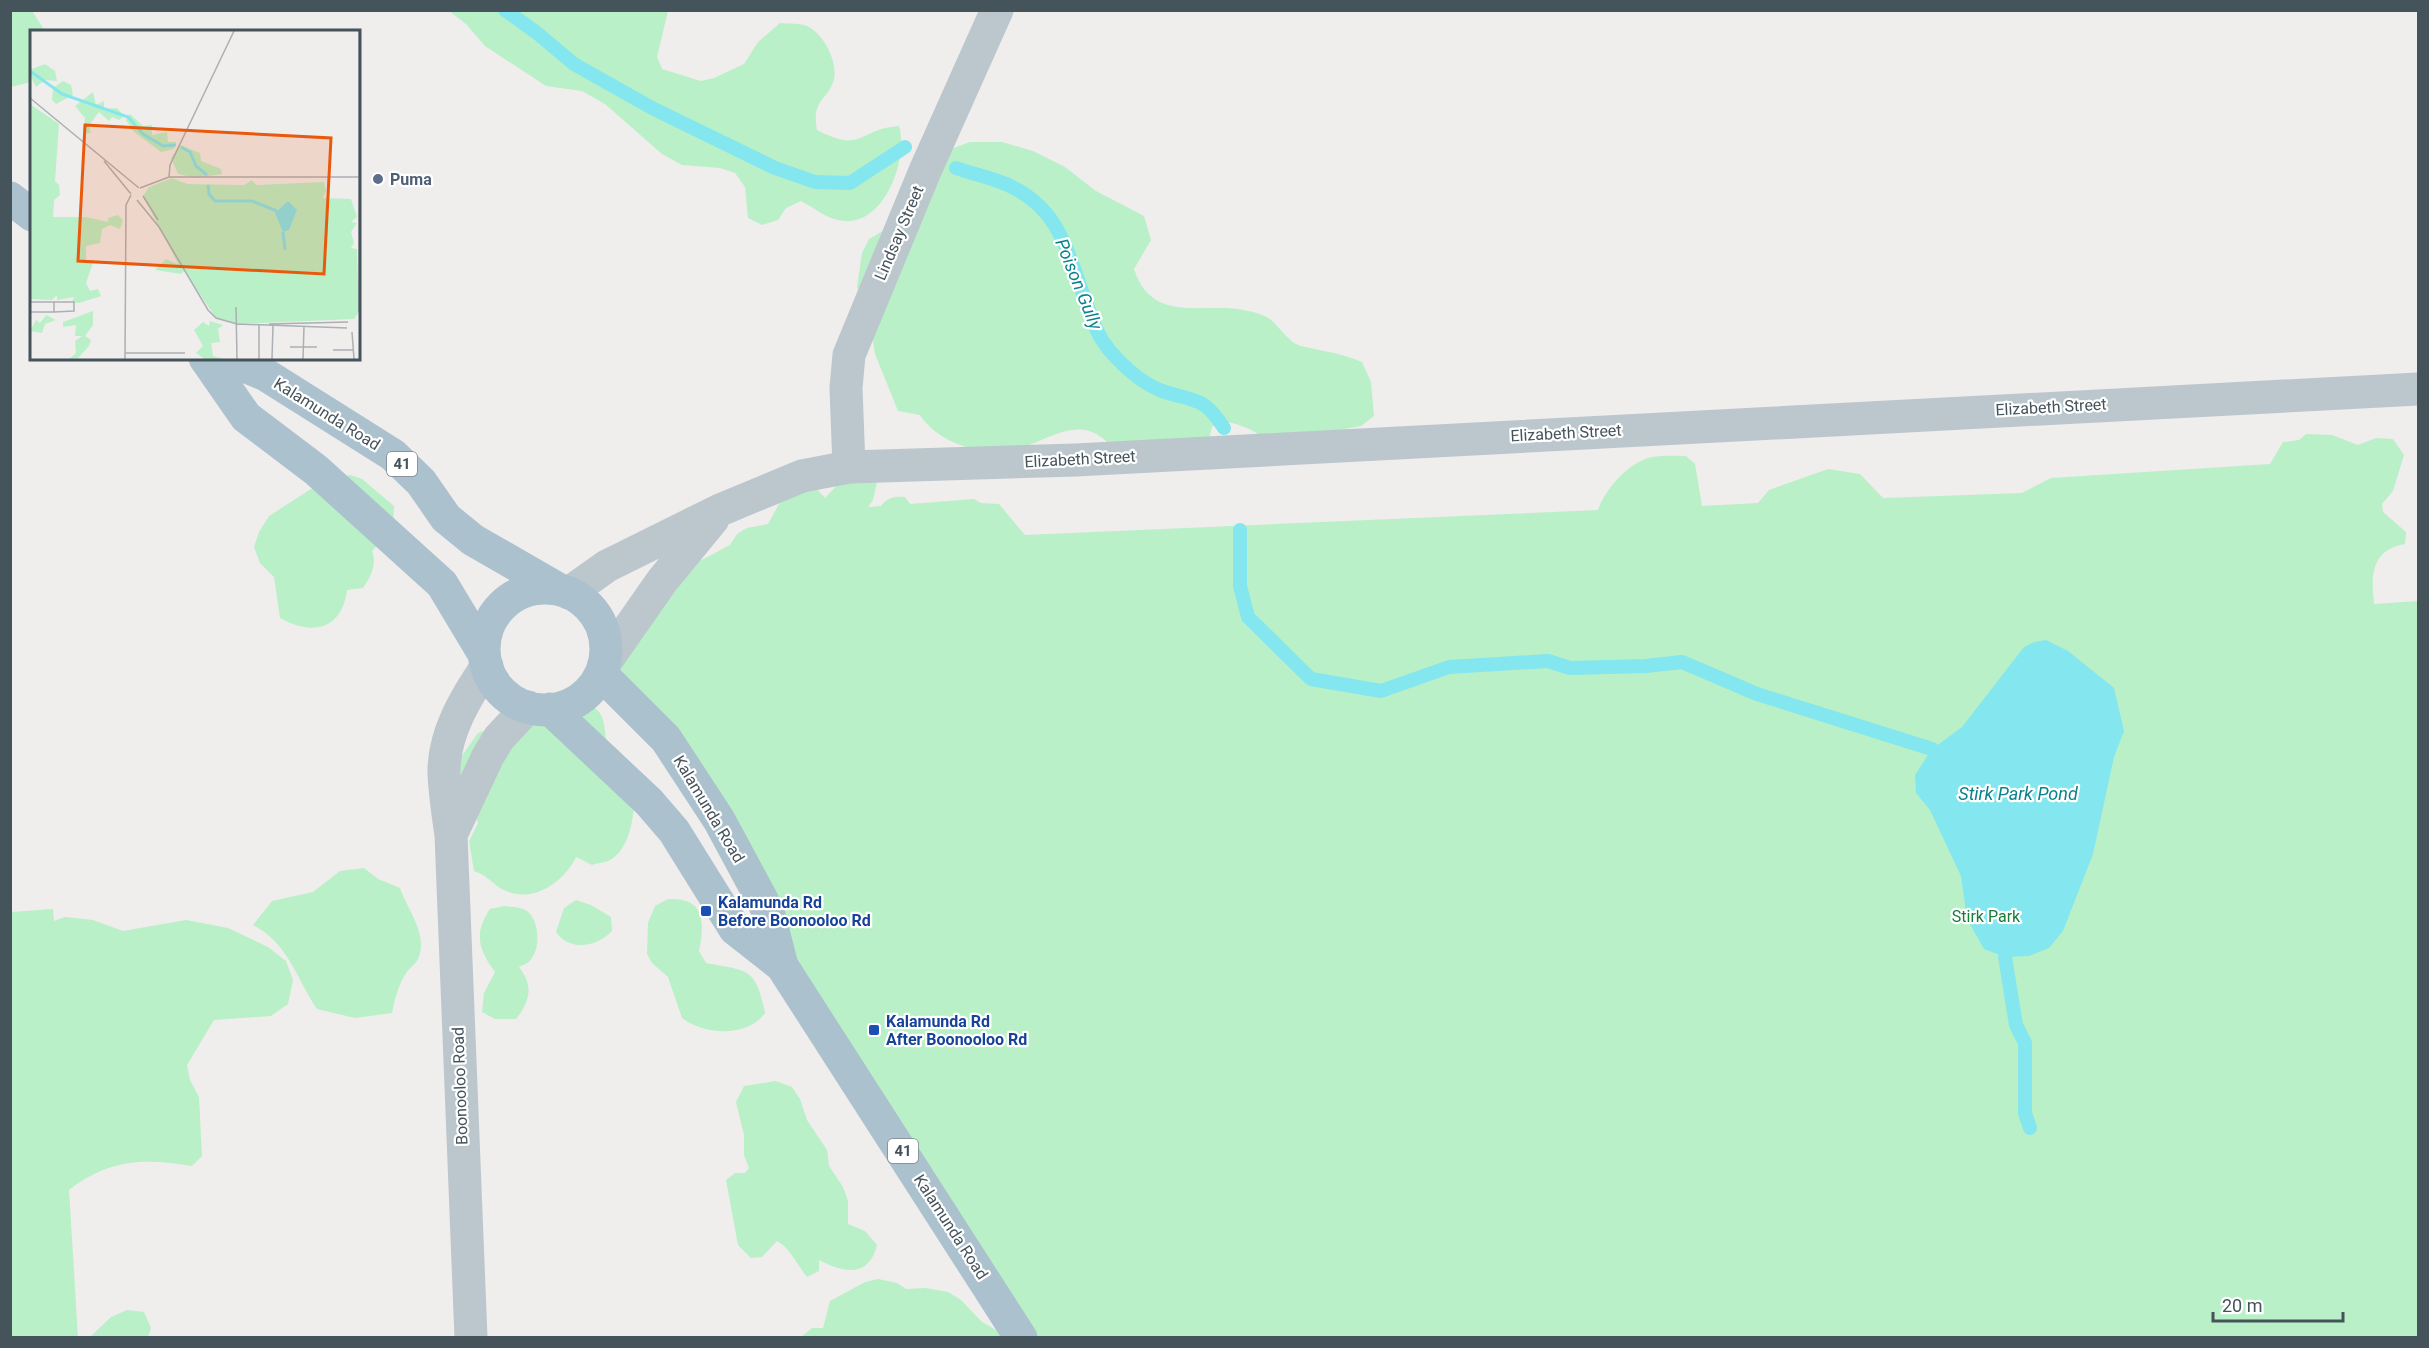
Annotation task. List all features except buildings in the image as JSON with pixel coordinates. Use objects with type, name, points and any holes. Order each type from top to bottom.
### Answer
[{"type":"main road","points":[[10,198],[30,213]]},
{"type":"main road","name":"41","points":[[206,360],[246,417],[316,470],[442,584],[486,660],[496,685],[510,699],[539,708]]},
{"type":"main road","name":"Kalamunda Road","points":[[231,360],[266,375],[393,454],[421,482],[446,518],[473,540],[565,591]]},
{"type":"main road","points":[[486,660],[486,635],[494,617],[506,603],[522,592],[541,588],[565,591]]},
{"type":"main road","name":"41","points":[[565,591],[584,601],[600,622],[607,646],[603,669]]},
{"type":"main road","points":[[539,708],[574,702],[594,686],[603,669]]},
{"type":"main road","name":"Kalamunda Road","points":[[603,669],[666,739],[719,820],[768,911],[782,966],[1021,1338]]},
{"type":"main road","name":"Kalamunda Road","points":[[539,708],[649,802],[674,831],[735,929],[782,966]]},
{"type":"street","name":"Lindsay Street","points":[[849,467],[846,388],[849,355],[925,171],[997,10]]},
{"type":"street","name":"Elizabeth Street","points":[[565,591],[607,566],[720,510],[802,476],[849,467],[1076,460],[2418,389]]},
{"type":"street","name":"Elizabeth Street","points":[[603,669],[662,581],[720,510]]},
{"type":"street","name":"Boonooloo Road","points":[[471,1338],[451,835],[444,771],[453,726],[461,704],[486,660]]},
{"type":"street","name":"Boonooloo Road","points":[[451,835],[488,756],[499,738],[539,708]]},
{"type":"green space","points":[[10,11],[32,11],[44,30],[30,30],[30,82],[11,87]]},
{"type":"green space","points":[[449,11],[668,11],[657,57],[662,69],[701,81],[714,78],[744,64],[758,42],[780,23],[804,25],[817,33],[827,47],[835,72],[832,86],[816,111],[817,130],[832,137],[852,140],[875,131],[899,126],[900,157],[896,174],[880,204],[868,215],[854,221],[833,219],[801,201],[786,208],[778,220],[762,225],[748,218],[745,187],[735,173],[720,168],[682,165],[662,154],[605,104],[582,91],[546,86],[485,46],[466,24]]},
{"type":"green space","points":[[970,142],[1002,142],[1033,151],[1065,167],[1096,191],[1144,216],[1151,240],[1134,269],[1143,287],[1154,298],[1168,305],[1183,308],[1232,308],[1256,313],[1270,319],[1288,338],[1301,346],[1339,354],[1362,362],[1371,382],[1374,416],[1361,426],[1345,429],[1338,444],[1275,447],[1249,429],[1220,421],[1212,427],[1208,443],[1109,444],[1098,435],[1086,430],[1075,430],[1015,449],[989,451],[949,440],[928,425],[920,415],[898,411],[875,354],[868,311],[857,287],[862,253],[869,239],[893,225],[943,152]]},
{"type":"green space","name":"Stirk Park","points":[[2306,434],[2332,435],[2358,445],[2376,438],[2393,439],[2404,455],[2393,491],[2382,504],[2383,512],[2406,532],[2405,544],[2394,547],[2379,558],[2373,583],[2374,604],[2418,601],[2418,1337],[1021,1337],[768,911],[604,664],[662,581],[730,545],[737,534],[747,528],[768,524],[779,504],[794,488],[817,489],[825,498],[838,484],[878,477],[873,500],[868,507],[881,506],[889,499],[898,497],[905,497],[910,504],[974,499],[981,503],[999,504],[1025,535],[1598,510],[1611,487],[1624,472],[1640,461],[1662,456],[1686,456],[1695,464],[1702,506],[1758,503],[1769,490],[1828,469],[1860,474],[1883,498],[2022,493],[2051,478],[2270,464],[2283,442],[2299,440]]},
{"type":"green space","points":[[350,475],[362,479],[394,506],[393,529],[372,551],[373,566],[366,584],[363,588],[347,590],[339,614],[332,621],[314,628],[292,624],[280,618],[274,577],[260,563],[254,547],[259,532],[269,516],[322,482]]},
{"type":"green space","points":[[575,697],[591,705],[600,713],[606,740],[622,754],[628,765],[634,801],[630,830],[619,853],[608,861],[592,865],[576,857],[564,875],[547,888],[527,894],[506,891],[474,871],[469,841],[478,823],[475,815],[462,806],[456,764],[478,733]]},
{"type":"green space","points":[[364,868],[378,879],[400,888],[416,922],[421,950],[417,961],[407,971],[401,983],[392,1013],[355,1018],[317,1009],[284,952],[265,933],[253,925],[272,901],[313,892],[340,871]]},
{"type":"green space","points":[[668,899],[689,902],[700,913],[702,930],[699,951],[706,963],[741,970],[753,979],[762,998],[765,1013],[757,1021],[748,1027],[725,1031],[702,1028],[682,1018],[668,977],[652,963],[647,954],[648,923],[655,906]]},
{"type":"green space","points":[[576,900],[591,905],[611,917],[612,931],[599,941],[584,945],[569,943],[562,938],[556,932],[564,908]]},
{"type":"green space","points":[[504,906],[527,911],[534,921],[537,934],[534,954],[529,962],[519,967],[527,981],[528,993],[527,1000],[516,1019],[495,1019],[482,1012],[484,993],[495,972],[482,949],[481,926],[490,909]]},
{"type":"green space","points":[[53,909],[54,921],[65,917],[93,920],[123,931],[186,920],[228,928],[268,947],[286,961],[293,980],[288,1004],[271,1016],[214,1020],[187,1065],[190,1080],[199,1097],[202,1156],[192,1166],[158,1162],[128,1163],[98,1172],[69,1190],[78,1337],[11,1337],[11,912]]},
{"type":"green space","points":[[776,1081],[792,1087],[800,1099],[807,1120],[827,1150],[829,1166],[843,1187],[848,1201],[848,1224],[865,1231],[877,1245],[873,1256],[862,1268],[846,1270],[819,1260],[819,1271],[807,1277],[790,1253],[777,1241],[762,1257],[751,1258],[738,1245],[726,1180],[735,1173],[745,1173],[749,1168],[744,1155],[744,1135],[736,1102],[744,1086]]},
{"type":"green space","points":[[878,1279],[897,1283],[906,1289],[925,1288],[948,1292],[961,1300],[982,1322],[1010,1338],[800,1338],[812,1328],[823,1328],[830,1301],[865,1282]]},
{"type":"green space","points":[[127,1310],[144,1312],[151,1328],[148,1337],[90,1337],[111,1317]]},
{"type":"water","name":"Stirk Park Pond","points":[[2046,640],[2068,651],[2114,688],[2124,731],[2114,757],[2093,854],[2063,931],[2049,948],[2029,956],[2005,957],[1984,949],[1967,919],[1961,876],[1930,810],[1916,793],[1915,775],[1932,749],[1962,727],[2024,647]]},
{"type":"waterway","points":[[505,10],[574,64],[652,108],[775,168],[815,182],[850,183],[905,147]]},
{"type":"waterway","name":"Poison Gully","points":[[956,168],[1008,185],[1025,194],[1038,205],[1049,217],[1065,245],[1094,324],[1110,351],[1128,369],[1150,385],[1205,406],[1224,428]]},
{"type":"waterway","points":[[1240,530],[1240,586],[1248,617],[1311,679],[1381,691],[1449,667],[1548,661],[1570,668],[1646,666],[1682,662],[1757,694],[1932,749]]},
{"type":"waterway","points":[[2005,957],[2016,1025],[2025,1043],[2025,1113],[2030,1128]]},
{"type":"place","name":"Puma","points":[[378,179]]},
{"type":"place","name":"Kalamunda Rd Before Boonooloo Rd","points":[[706,911]]},
{"type":"place","name":"Kalamunda Rd After Boonooloo Rd","points":[[874,1030]]}]
